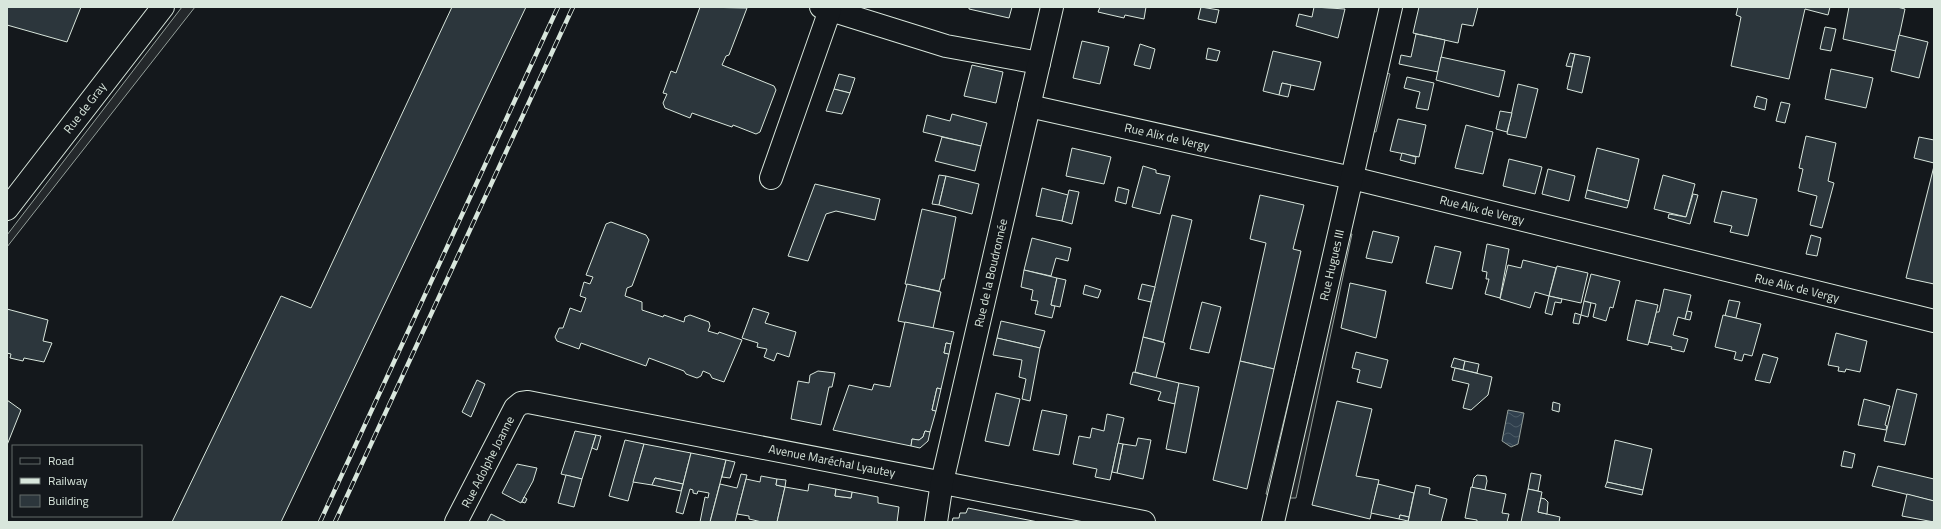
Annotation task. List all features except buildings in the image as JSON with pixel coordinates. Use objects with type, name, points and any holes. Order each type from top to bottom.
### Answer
[{"type":"street","name":"Rue de Gray","points":[[7,209],[163,7]]},
{"type":"street","name":"Rue de la Boudronnée","points":[[936,522],[942,482],[1052,7]]},
{"type":"street","name":"Rue Hugues III","points":[[1273,522],[1391,7]]},
{"type":"street","points":[[771,178],[825,9],[946,46],[1039,63]]},
{"type":"street","name":"Rue Alix de Vergy","points":[[1029,106],[1352,178],[1934,321]]},
{"type":"street","name":"Avenue Maréchal Lyautey","points":[[521,403],[528,402],[942,482],[1111,519],[1144,522]]},
{"type":"street","name":"Rue Adolphe Joanne","points":[[456,522],[515,408],[521,403]]},
{"type":"shaded area","points":[[182,7],[195,7],[7,247],[7,235]]},
{"type":"shaded area","points":[[1377,69],[1390,74],[1376,132],[1363,130]]},
{"type":"shaded area","points":[[1330,230],[1339,233],[1352,234],[1296,498],[1278,498],[1266,494]]},
{"type":"water","points":[[1508,410],[1524,413],[1518,444],[1511,447],[1502,441]]},
{"type":"railway","points":[[320,522],[558,7]]},
{"type":"railway","points":[[335,522],[573,7]]}]
